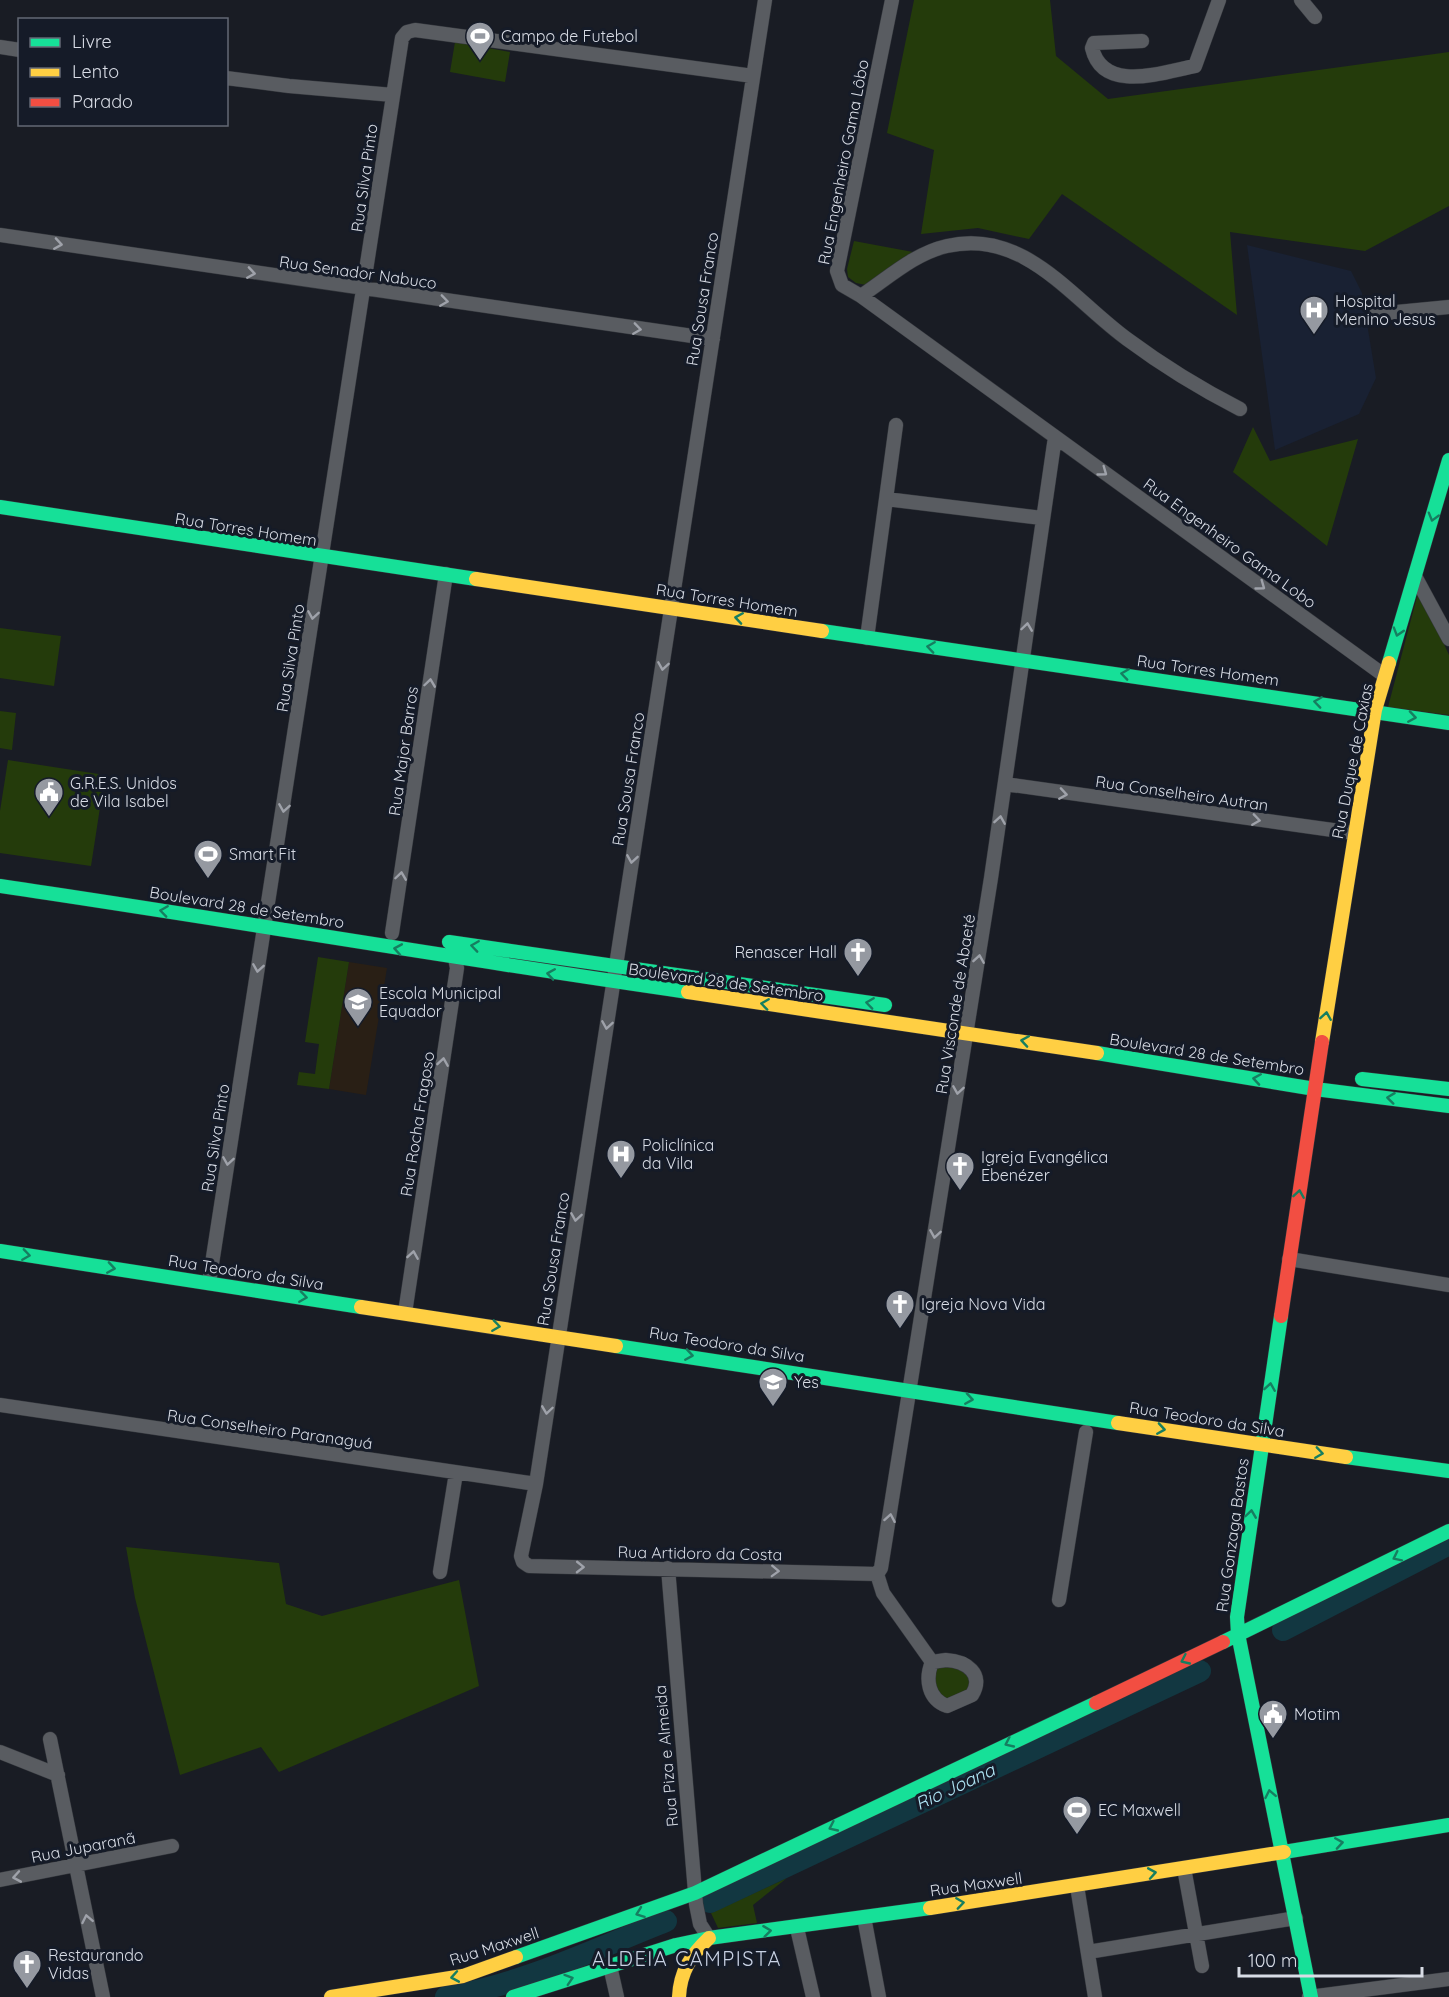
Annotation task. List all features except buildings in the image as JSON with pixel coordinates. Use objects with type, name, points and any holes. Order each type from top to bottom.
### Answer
[{"type":"main road","name":"Rua Duque de Caxias","points":[[1316,1073],[1376,710],[1449,460]]},
{"type":"main road","name":"Rua Torres Homem","points":[[0,507],[867,638],[1376,710],[1449,723]]},
{"type":"main road","name":"Boulevard 28 de Setembro","points":[[0,886],[265,925],[456,959],[613,983],[967,1032],[1315,1089],[1449,1106]]},
{"type":"main road","name":"Boulevard 28 de Setembro","points":[[262,910],[284,913]]},
{"type":"main road","name":"Boulevard 28 de Setembro","points":[[359,927],[616,967],[902,1007]]},
{"type":"main road","name":"Rua Gonzaga Bastos","points":[[1310,1997],[1238,1635],[1238,1605],[1316,1073]]},
{"type":"main road","points":[[1349,1078],[1449,1089]]},
{"type":"main road","name":"Rua Teodoro da Silva","points":[[0,1251],[1449,1471]]},
{"type":"main road","name":"Rua Maxwell","points":[[332,1997],[463,1976],[695,1893],[1238,1635],[1449,1531]]},
{"type":"main road","name":"Rua Maxwell","points":[[513,1997],[676,1945],[709,1938],[797,1928],[1077,1886],[1449,1826]]},
{"type":"main road","points":[[679,1997],[684,1969],[694,1953],[709,1938]]},
{"type":"street","name":"Rua Sousa Franco","points":[[522,1562],[521,1556],[536,1484],[557,1335],[765,0]]},
{"type":"street","name":"Rua Engenheiro Gama Lôbo","points":[[892,0],[837,271],[842,285],[861,296],[1055,437]]},
{"type":"street","points":[[1142,41],[1094,43],[1092,48],[1103,70],[1112,74],[1135,77],[1195,66],[1220,0]]},
{"type":"street","points":[[1301,0],[1315,17]]},
{"type":"street","name":"Rua Silva Pinto","points":[[208,1283],[265,925],[262,910],[322,557],[402,38],[407,32],[415,30],[753,76]]},
{"type":"street","points":[[0,47],[18,50]]},
{"type":"street","points":[[228,78],[289,87],[393,94]]},
{"type":"street","name":"Rua Senador Nabuco","points":[[0,235],[364,290],[712,339]]},
{"type":"street","points":[[861,296],[924,253],[949,245],[984,243],[1009,249],[1030,258],[1126,339],[1240,409]]},
{"type":"street","points":[[1376,314],[1449,307]]},
{"type":"street","points":[[867,638],[896,425]]},
{"type":"street","name":"Rua Visconde de Abaeté","points":[[877,1574],[881,1568],[911,1389],[967,1032],[1055,437]]},
{"type":"street","name":"Rua Engenheiro Gama Lobo","points":[[1055,437],[1385,676]]},
{"type":"street","points":[[886,500],[1042,518]]},
{"type":"street","name":"Rua Major Barros","points":[[392,933],[446,574]]},
{"type":"street","points":[[1415,576],[1449,639]]},
{"type":"street","name":"Rua Conselheiro Autran","points":[[1005,784],[1354,833]]},
{"type":"street","name":"Rua Rocha Fragoso","points":[[405,1312],[457,968],[456,959],[448,942]]},
{"type":"street","points":[[1289,1259],[1449,1285]]},
{"type":"street","name":"Rua Conselheiro Paranaguá","points":[[0,1405],[536,1484]]},
{"type":"street","points":[[1059,1599],[1086,1432]]},
{"type":"street","points":[[440,1572],[456,1473]]},
{"type":"street","name":"Rua Artidoro da Costa","points":[[522,1562],[529,1566],[877,1574]]},
{"type":"street","name":"Rua Piza e Almeida","points":[[668,1568],[695,1893],[700,1924],[709,1938]]},
{"type":"street","points":[[877,1574],[883,1593],[932,1662]]},
{"type":"street","points":[[50,1739],[103,1997]]},
{"type":"street","points":[[0,1752],[58,1775]]},
{"type":"street","name":"Rua Juparanã","points":[[0,1880],[172,1846]]},
{"type":"street","points":[[1184,1868],[1202,1966]]},
{"type":"street","points":[[1077,1886],[1095,1997]]},
{"type":"street","points":[[864,1917],[879,1997]]},
{"type":"street","points":[[1088,1952],[1296,1918]]},
{"type":"street","points":[[797,1928],[813,1997]]},
{"type":"street","points":[[610,1966],[617,1997]]},
{"type":"street","points":[[1310,1997],[1449,1979]]},
{"type":"shaded area","name":"Hospital Menino Jesus","points":[[1247,245],[1351,271],[1362,293],[1376,378],[1359,414],[1275,450]]},
{"type":"shaded area","name":"Escola Municipal Equador","points":[[349,962],[387,968],[366,1095],[329,1089]]},
{"type":"green space","points":[[914,0],[1050,0],[1056,56],[1108,99],[1449,52],[1449,206],[1365,251],[1230,232],[1237,315],[1062,194],[1029,239],[978,228],[921,234],[934,150],[887,133]]},
{"type":"green space","name":"Campo de Futebol","points":[[455,42],[510,52],[505,82],[450,72]]},
{"type":"green space","points":[[854,241],[913,252],[866,285],[856,283],[848,277],[847,269]]},
{"type":"green space","points":[[1253,427],[1270,461],[1358,439],[1327,546],[1233,472]]},
{"type":"green space","points":[[1419,589],[1449,655],[1449,715],[1388,707]]},
{"type":"green space","points":[[0,628],[61,636],[54,686],[0,678]]},
{"type":"green space","points":[[0,711],[16,713],[12,750],[0,748]]},
{"type":"green space","name":"G.R.E.S. Unidos de Vila Isabel","points":[[8,760],[105,775],[91,866],[0,853],[0,811]]},
{"type":"green space","points":[[318,957],[349,962],[329,1089],[297,1085],[299,1072],[315,1074],[319,1044],[305,1042]]},
{"type":"green space","points":[[126,1547],[279,1563],[286,1604],[322,1616],[459,1580],[479,1686],[279,1772],[261,1747],[180,1775],[135,1598]]},
{"type":"green space","points":[[946,1663],[971,1671],[972,1689],[951,1703],[934,1690],[936,1665]]},
{"type":"green space","points":[[787,1878],[753,1905],[757,1923],[718,1928],[711,1913]]},
{"type":"waterway","name":"Rio Joana","points":[[1283,1630],[1449,1544]]},
{"type":"waterway","name":"Rio Joana","points":[[710,1902],[1200,1671]]},
{"type":"waterway","name":"Rio Joana","points":[[446,1997],[530,1975],[666,1921]]},
{"type":"traffic: fast","points":[[1389,663],[1449,460]]},
{"type":"traffic: fast","points":[[0,507],[476,579]]},
{"type":"traffic: fast","points":[[822,631],[1449,723]]},
{"type":"traffic: fast","points":[[0,886],[688,992]]},
{"type":"traffic: fast","points":[[449,942],[885,1005]]},
{"type":"traffic: fast","points":[[1097,1053],[1315,1089],[1449,1106]]},
{"type":"traffic: fast","points":[[1362,1079],[1449,1089]]},
{"type":"traffic: fast","points":[[0,1251],[361,1307]]},
{"type":"traffic: fast","points":[[1281,1316],[1237,1617],[1238,1634],[1311,1997]]},
{"type":"traffic: fast","points":[[616,1346],[1118,1423]]},
{"type":"traffic: fast","points":[[1346,1457],[1449,1471]]},
{"type":"traffic: fast","points":[[1223,1642],[1449,1531]]},
{"type":"traffic: fast","points":[[516,1957],[695,1893],[1096,1703]]},
{"type":"traffic: fast","points":[[1284,1852],[1449,1825]]},
{"type":"traffic: fast","points":[[513,1997],[676,1945],[709,1938],[930,1908]]},
{"type":"traffic: slow","points":[[476,579],[822,631]]},
{"type":"traffic: slow","points":[[1322,1042],[1375,710],[1389,663]]},
{"type":"traffic: slow","points":[[688,992],[1097,1053]]},
{"type":"traffic: slow","points":[[361,1307],[616,1346]]},
{"type":"traffic: slow","points":[[1118,1423],[1346,1457]]},
{"type":"traffic: slow","points":[[930,1908],[1284,1852]]},
{"type":"traffic: slow","points":[[679,1997],[688,1964],[709,1938]]},
{"type":"traffic: slow","points":[[331,1997],[463,1976],[516,1957]]},
{"type":"traffic: jam","points":[[1281,1316],[1322,1042]]},
{"type":"traffic: jam","points":[[1096,1703],[1223,1642]]},
{"type":"place","name":"Campo de Futebol","points":[[480,62]]},
{"type":"place","name":"Hospital Menino Jesus","points":[[1314,336]]},
{"type":"place","name":"G.R.E.S. Unidos de Vila Isabel","points":[[49,818]]},
{"type":"place","name":"Smart Fit","points":[[208,880]]},
{"type":"place","name":"Renascer Hall","points":[[858,978]]},
{"type":"place","name":"Escola Municipal Equador","points":[[358,1028]]},
{"type":"place","name":"Policlínica da Vila","points":[[621,1180]]},
{"type":"place","name":"Igreja Evangélica Ebenézer","points":[[960,1192]]},
{"type":"place","name":"Igreja Nova Vida","points":[[900,1330]]},
{"type":"place","name":"Yes","points":[[773,1408]]},
{"type":"place","name":"Motim","points":[[1273,1740]]},
{"type":"place","name":"EC Maxwell","points":[[1077,1836]]},
{"type":"place","name":"Restaurando Vidas","points":[[27,1990]]},
{"type":"district","name":"ALDEIA CAMPISTA","points":[[687,1959]]}]
